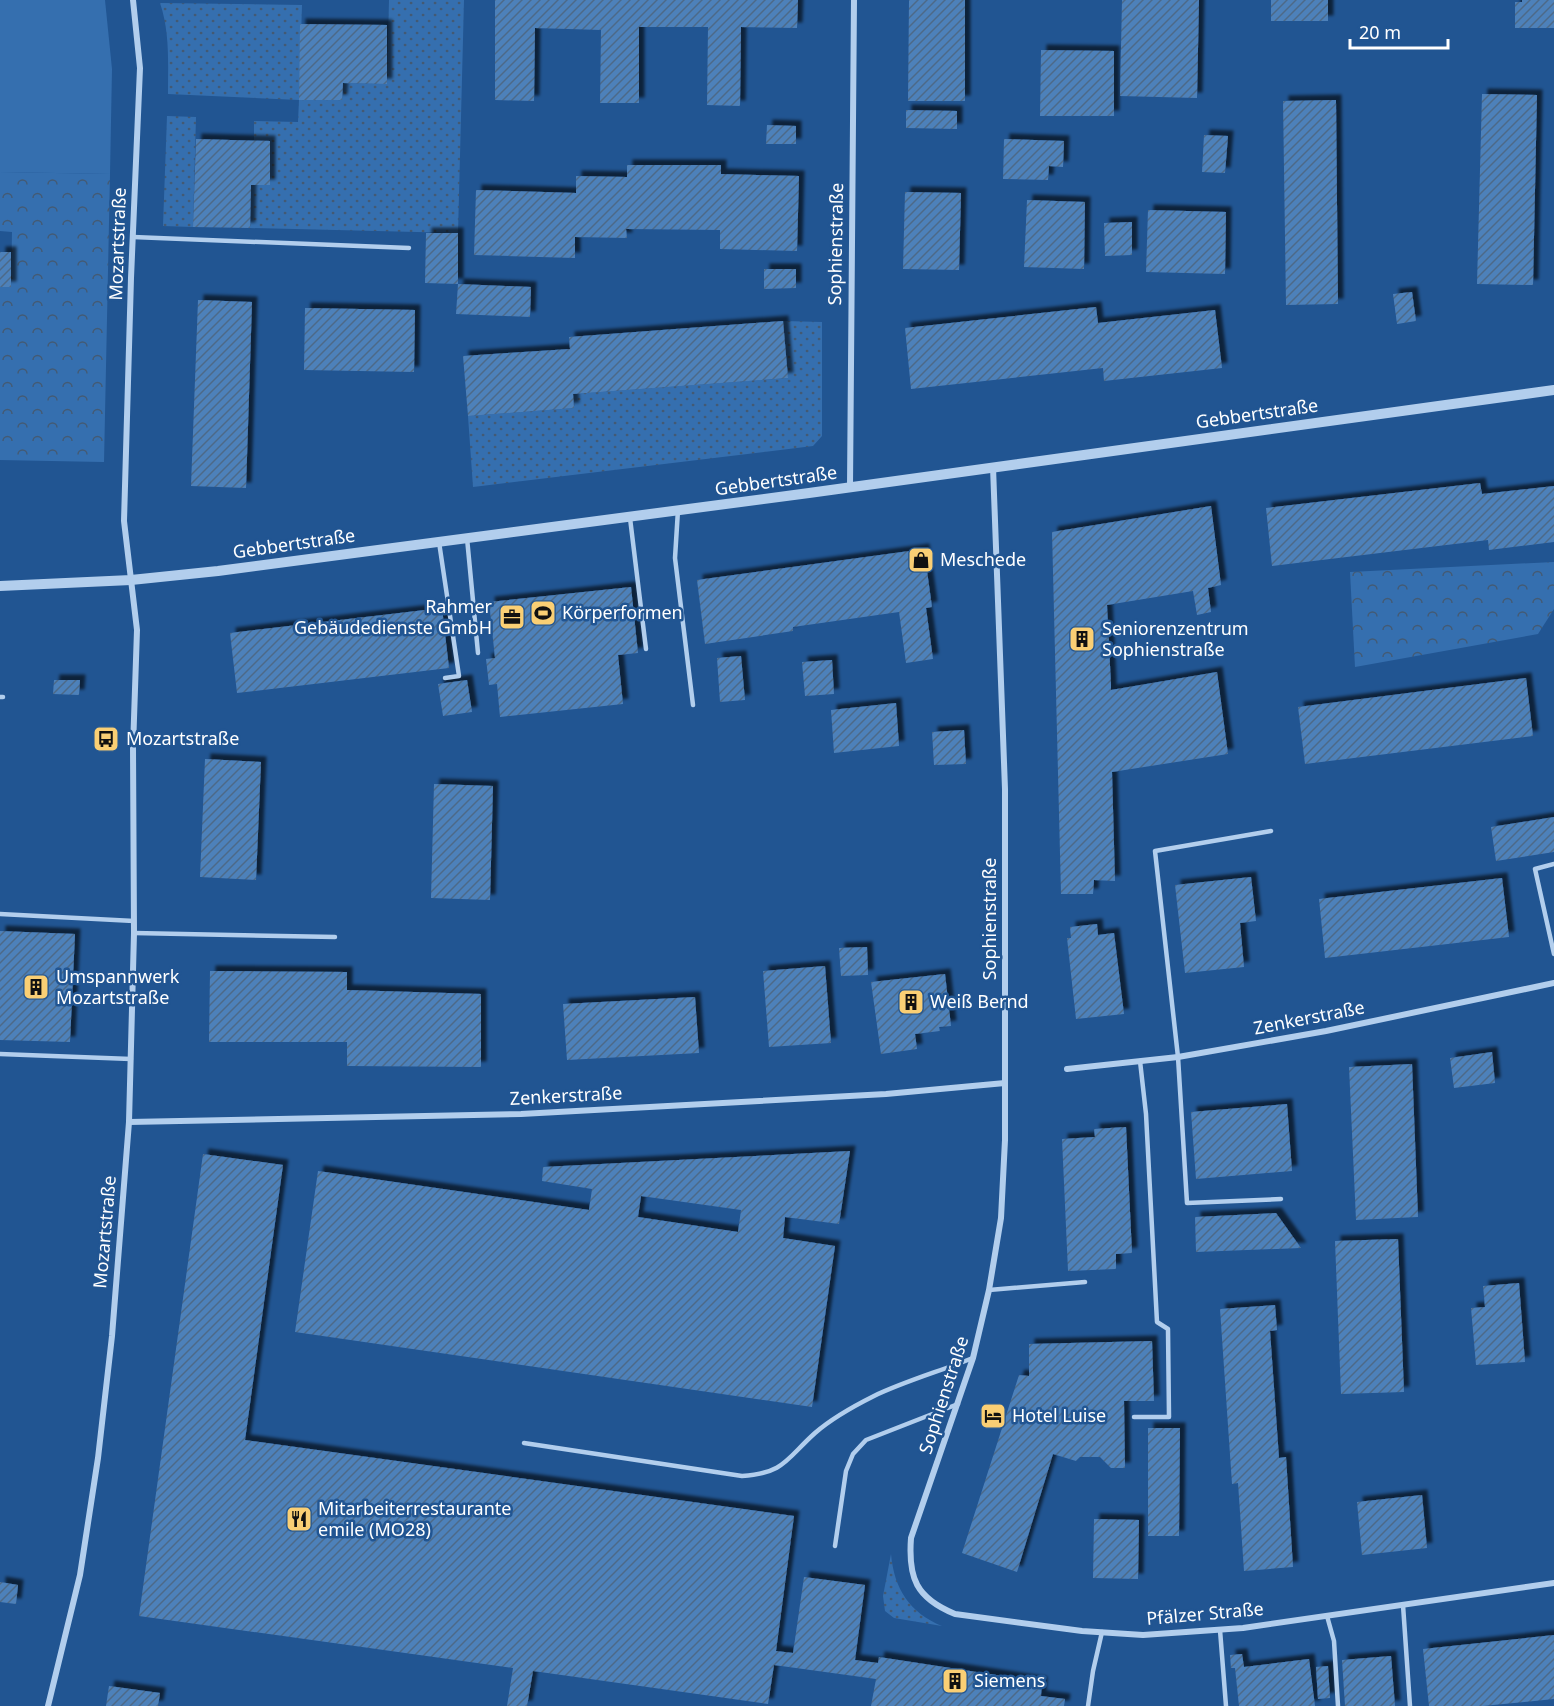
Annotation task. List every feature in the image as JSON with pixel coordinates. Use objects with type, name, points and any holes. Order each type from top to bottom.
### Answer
[{"type":"street","name":"Mozartstraße","points":[[48,1706],[80,1575],[98,1458],[112,1336],[129,1122],[134,933],[133,748],[137,630],[124,521],[132,237],[140,68],[133,0]]},
{"type":"street","name":"Sophienstraße","points":[[849,487],[854,0]]},
{"type":"street","name":"Gebbertstraße","points":[[0,585],[131,580],[207,573],[1554,390]]},
{"type":"street","name":"Sophienstraße","points":[[911,1538],[973,1358],[989,1290],[1001,1218],[1005,1140],[1005,789],[993,467]]},
{"type":"street","name":"Zenkerstraße","points":[[1067,1069],[1178,1057],[1326,1031],[1554,983]]},
{"type":"street","name":"Zenkerstraße","points":[[129,1122],[531,1113],[874,1095],[1005,1083]]},
{"type":"street","name":"Pfälzer Straße","points":[[911,1538],[909,1561],[912,1576],[923,1594],[940,1608],[955,1614],[1143,1635],[1220,1630],[1554,1583]]},
{"type":"lane","points":[[132,237],[410,248]]},
{"type":"lane","points":[[678,510],[675,558],[693,705]]},
{"type":"lane","points":[[630,517],[646,649]]},
{"type":"lane","points":[[467,538],[478,652]]},
{"type":"lane","points":[[439,542],[459,676],[445,678]]},
{"type":"lane","points":[[1271,831],[1155,851],[1178,1057],[1187,1203],[1281,1198]]},
{"type":"lane","points":[[1554,864],[1535,869],[1554,954]]},
{"type":"lane","points":[[0,914],[134,921]]},
{"type":"lane","points":[[134,933],[335,937]]},
{"type":"lane","points":[[0,1054],[131,1059]]},
{"type":"lane","points":[[1134,1417],[1169,1417],[1168,1329],[1157,1322],[1146,1114],[1140,1061]]},
{"type":"lane","points":[[989,1290],[1085,1282]]},
{"type":"lane","points":[[524,1443],[742,1476],[755,1475],[779,1467],[815,1433],[874,1396],[973,1358]]},
{"type":"lane","points":[[835,1546],[846,1471],[853,1454],[866,1440],[958,1404]]},
{"type":"lane","points":[[1403,1605],[1410,1706]]},
{"type":"lane","points":[[1327,1616],[1334,1641],[1338,1706]]},
{"type":"lane","points":[[1220,1630],[1226,1706]]},
{"type":"lane","points":[[1088,1706],[1102,1632]]},
{"type":"green space","points":[[0,0],[105,0],[112,69],[110,174],[0,172]]},
{"type":"green space","points":[[389,0],[464,0],[458,233],[250,228],[251,185],[270,185],[270,141],[254,140],[254,121],[298,122],[299,100],[168,94],[167,36],[160,3],[302,5],[299,99],[342,100],[343,83],[387,84]]},
{"type":"green space","points":[[167,116],[196,117],[193,227],[163,226]]},
{"type":"green space","points":[[0,172],[110,174],[104,462],[0,460],[0,287],[11,287],[12,232],[0,231]]},
{"type":"green space","points":[[783,321],[822,322],[822,436],[813,446],[473,487],[468,416],[574,408],[573,394],[788,378]]},
{"type":"green space","points":[[1554,562],[1554,609],[1538,634],[1355,667],[1350,572]]},
{"type":"green space","points":[[891,1554],[896,1578],[906,1598],[921,1614],[942,1626],[894,1618],[885,1611],[883,1596]]},
{"type":"building","points":[[495,0],[798,0],[797,28],[741,27],[740,106],[707,105],[708,27],[639,27],[639,103],[600,103],[601,30],[535,28],[534,101],[495,100]]},
{"type":"building","points":[[909,0],[965,0],[965,101],[908,101]]},
{"type":"building","points":[[1122,0],[1199,0],[1197,98],[1120,96]]},
{"type":"building","points":[[1271,0],[1328,0],[1328,21],[1271,21]]},
{"type":"building","points":[[1522,0],[1554,0],[1554,28],[1515,28],[1515,2],[1522,2]]},
{"type":"building","points":[[300,24],[387,25],[387,84],[343,83],[342,100],[299,100]]},
{"type":"building","points":[[1041,50],[1114,51],[1114,116],[1040,116]]},
{"type":"building","points":[[1482,94],[1537,95],[1533,285],[1477,284]]},
{"type":"building","points":[[1336,100],[1338,304],[1286,305],[1283,101]]},
{"type":"building","points":[[906,110],[957,111],[957,129],[906,128]]},
{"type":"building","points":[[767,125],[796,126],[796,144],[766,144]]},
{"type":"building","points":[[1204,135],[1228,136],[1225,173],[1202,172]]},
{"type":"building","points":[[196,139],[270,141],[270,185],[251,185],[250,228],[193,227]]},
{"type":"building","points":[[1004,139],[1064,141],[1063,167],[1049,166],[1048,180],[1003,179]]},
{"type":"building","points":[[627,165],[721,165],[721,174],[799,176],[797,251],[720,249],[720,230],[626,229],[627,238],[575,237],[575,258],[474,255],[476,190],[576,193],[576,176],[627,177]]},
{"type":"building","points":[[905,192],[961,193],[959,270],[903,269]]},
{"type":"building","points":[[1027,200],[1085,202],[1084,269],[1024,267]]},
{"type":"building","points":[[1148,210],[1226,212],[1225,274],[1146,272]]},
{"type":"building","points":[[1132,222],[1132,255],[1105,256],[1104,223]]},
{"type":"building","points":[[426,233],[458,233],[458,284],[425,283]]},
{"type":"building","points":[[0,252],[11,252],[11,287],[0,287]]},
{"type":"building","points":[[764,269],[796,269],[796,288],[764,289]]},
{"type":"building","points":[[458,284],[531,287],[530,317],[456,314]]},
{"type":"building","points":[[1412,292],[1416,321],[1397,324],[1393,294]]},
{"type":"building","points":[[198,300],[252,302],[246,488],[191,486]]},
{"type":"building","points":[[1096,307],[1098,323],[1215,310],[1222,368],[1104,381],[1103,368],[911,389],[905,328]]},
{"type":"building","points":[[305,308],[415,310],[414,372],[304,370]]},
{"type":"building","points":[[783,321],[788,378],[573,394],[574,408],[468,416],[463,356],[570,349],[569,337]]},
{"type":"building","points":[[1480,483],[1482,494],[1554,486],[1554,542],[1489,550],[1488,540],[1272,566],[1266,508]]},
{"type":"building","name":"Seniorenzentrum Sophienstraße","points":[[1211,506],[1221,585],[1208,588],[1211,612],[1197,615],[1193,591],[1107,605],[1111,690],[1217,672],[1228,754],[1112,772],[1115,881],[1094,880],[1093,894],[1061,894],[1052,532]]},
{"type":"building","points":[[924,549],[932,607],[926,608],[933,659],[906,663],[899,612],[793,627],[793,631],[705,644],[697,580]]},
{"type":"building","points":[[631,587],[638,653],[618,655],[623,704],[500,717],[497,684],[489,685],[486,659],[495,658],[489,602]]},
{"type":"building","points":[[442,608],[449,668],[237,693],[230,633]]},
{"type":"building","points":[[741,656],[745,700],[720,702],[717,658]]},
{"type":"building","points":[[832,660],[834,694],[805,696],[802,662]]},
{"type":"building","points":[[1526,678],[1533,736],[1305,764],[1298,707]]},
{"type":"building","points":[[54,680],[80,680],[79,695],[53,694]]},
{"type":"building","points":[[467,680],[472,712],[443,716],[438,684]]},
{"type":"building","points":[[896,703],[899,746],[834,753],[831,710]]},
{"type":"building","points":[[964,730],[966,764],[934,765],[932,732]]},
{"type":"building","points":[[205,759],[261,762],[256,880],[200,877]]},
{"type":"building","points":[[434,784],[493,786],[490,900],[431,898]]},
{"type":"building","points":[[1554,817],[1554,852],[1496,861],[1491,827]]},
{"type":"building","points":[[1251,877],[1256,921],[1240,923],[1244,967],[1185,973],[1175,885]]},
{"type":"building","points":[[1502,878],[1509,937],[1325,958],[1319,899]]},
{"type":"building","points":[[1097,924],[1098,935],[1114,933],[1124,1014],[1076,1019],[1067,938],[1071,938],[1070,927]]},
{"type":"building","name":"Umspannwerk Mozartstraße","points":[[0,931],[75,934],[70,1042],[0,1040]]},
{"type":"building","points":[[867,947],[868,975],[841,976],[839,948]]},
{"type":"building","points":[[825,966],[831,1043],[769,1047],[763,971]]},
{"type":"building","points":[[210,971],[347,972],[347,990],[481,994],[481,1067],[347,1066],[347,1042],[209,1042]]},
{"type":"building","name":"Weiß Bernd","points":[[945,974],[951,1026],[939,1027],[940,1031],[915,1034],[917,1049],[881,1054],[871,982]]},
{"type":"building","points":[[695,997],[699,1053],[567,1060],[563,1004]]},
{"type":"building","points":[[1492,1052],[1495,1083],[1454,1088],[1450,1058]]},
{"type":"building","points":[[1412,1064],[1418,1217],[1356,1220],[1349,1067]]},
{"type":"building","points":[[1287,1104],[1292,1171],[1196,1179],[1191,1112]]},
{"type":"building","points":[[1126,1127],[1132,1253],[1116,1254],[1116,1269],[1068,1271],[1062,1139],[1095,1137],[1094,1129]]},
{"type":"building","points":[[850,1151],[839,1224],[785,1217],[783,1238],[835,1246],[812,1407],[295,1332],[318,1171],[589,1210],[592,1189],[542,1181],[543,1167]],"holes":[[[641,1196],[741,1210],[738,1232],[638,1217]]]},
{"type":"building","points":[[203,1154],[283,1165],[245,1440],[794,1516],[776,1651],[793,1653],[804,1577],[865,1585],[855,1660],[878,1663],[879,1657],[1042,1682],[1041,1696],[1065,1699],[1064,1706],[871,1706],[876,1679],[774,1665],[768,1704],[533,1671],[527,1706],[507,1706],[513,1668],[139,1616]]},
{"type":"building","points":[[1276,1213],[1301,1248],[1196,1252],[1195,1217]]},
{"type":"building","points":[[1398,1239],[1404,1392],[1341,1394],[1335,1241]]},
{"type":"building","points":[[1519,1283],[1525,1362],[1476,1365],[1471,1308],[1485,1307],[1483,1286]]},
{"type":"building","points":[[1275,1305],[1277,1330],[1270,1331],[1279,1458],[1286,1457],[1293,1567],[1244,1571],[1238,1483],[1232,1484],[1220,1309]]},
{"type":"building","points":[[1152,1341],[1154,1401],[1124,1401],[1125,1468],[1111,1468],[1100,1457],[1080,1457],[1076,1461],[1053,1454],[1017,1572],[962,1553],[1019,1375],[1029,1376],[1029,1344]]},
{"type":"building","points":[[1148,1428],[1180,1428],[1179,1536],[1148,1536]]},
{"type":"building","points":[[1422,1495],[1427,1548],[1362,1555],[1357,1502]]},
{"type":"building","points":[[1094,1519],[1139,1520],[1138,1579],[1093,1578]]},
{"type":"building","points":[[0,1582],[18,1585],[16,1604],[0,1602]]},
{"type":"building","points":[[1554,1635],[1554,1699],[1483,1706],[1429,1706],[1423,1649]]},
{"type":"building","points":[[1242,1654],[1244,1667],[1309,1659],[1315,1706],[1239,1706],[1235,1668],[1231,1668],[1230,1655]]},
{"type":"building","points":[[1391,1656],[1395,1706],[1345,1706],[1342,1660]]},
{"type":"building","points":[[1328,1666],[1330,1698],[1318,1699],[1316,1667]]},
{"type":"building","points":[[109,1686],[160,1693],[158,1706],[106,1706]]},
{"type":"place","name":"Meschede","points":[[921,560]]},
{"type":"place","name":"Körperformen","points":[[543,613]]},
{"type":"place","name":"Rahmer Gebäudedienste GmbH","points":[[512,617]]},
{"type":"place","name":"Seniorenzentrum Sophienstraße","points":[[1082,639]]},
{"type":"place","name":"Mozartstraße","points":[[106,739]]},
{"type":"place","name":"Umspannwerk Mozartstraße","points":[[36,987]]},
{"type":"place","name":"Weiß Bernd","points":[[911,1002]]},
{"type":"place","name":"Hotel Luise","points":[[993,1416]]},
{"type":"place","name":"Mitarbeiterrestaurante emile (MO28)","points":[[299,1519]]},
{"type":"place","name":"Siemens","points":[[955,1681]]}]
